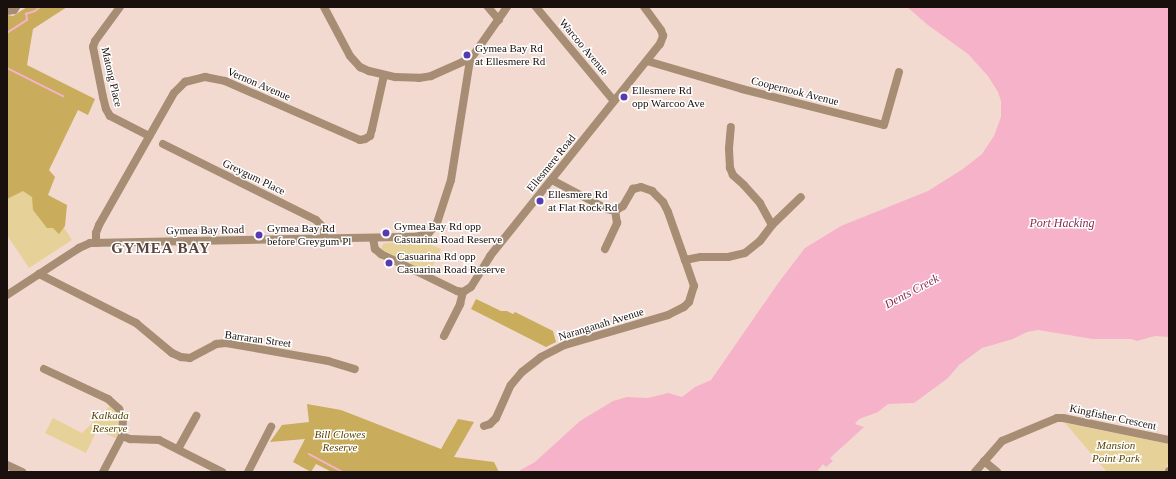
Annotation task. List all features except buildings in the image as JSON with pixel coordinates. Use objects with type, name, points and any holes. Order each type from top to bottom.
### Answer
[{"type":"street","points":[[7,11],[14,10],[16,7]]},
{"type":"street","name":"Matong Place","points":[[120,7],[95,41],[93,46],[103,98],[110,116],[150,136]]},
{"type":"street","points":[[324,7],[355,63],[369,71],[384,75],[419,78],[431,76],[464,60],[470,60],[507,7]]},
{"type":"street","points":[[488,7],[498,20]]},
{"type":"street","name":"Warcoo Avenue","points":[[536,7],[614,101]]},
{"type":"street","name":"Ellesmere Road","points":[[444,336],[460,304],[463,292],[471,287],[490,256],[660,44],[663,36],[661,30],[644,7]]},
{"type":"street","name":"Gymea Bay Road","points":[[7,295],[79,248],[96,243],[373,238],[422,236],[428,234],[435,228],[452,180],[470,60]]},
{"type":"street","name":"Coopernook Avenue","points":[[647,61],[742,89],[884,125],[899,72]]},
{"type":"street","name":"Vernon Avenue","points":[[96,243],[96,233],[99,225],[179,86],[195,78],[205,77],[225,81],[343,134],[360,140],[370,136],[384,75]]},
{"type":"street","points":[[731,127],[729,148],[730,168],[733,176],[744,185],[760,203],[772,225]]},
{"type":"street","name":"Greygum Place","points":[[163,144],[316,220],[324,228],[324,239]]},
{"type":"street","points":[[552,180],[607,209],[615,211],[617,223],[605,249]]},
{"type":"street","name":"Naranganah Avenue","points":[[484,426],[490,424],[496,418],[512,385],[522,372],[541,357],[564,345],[668,316],[684,307],[689,302],[694,286],[668,212],[663,202],[652,191],[641,187],[633,189],[623,206],[615,211]]},
{"type":"street","points":[[685,260],[701,257],[728,257],[745,253],[760,240],[772,225],[801,197]]},
{"type":"street","points":[[373,238],[376,249],[382,254],[457,291],[463,292]]},
{"type":"street","name":"Barraran Street","points":[[39,274],[136,323],[172,353],[181,357],[190,358],[216,344],[226,343],[328,361],[354,369]]},
{"type":"street","points":[[44,369],[108,399],[119,409],[123,419],[122,436],[103,472]]},
{"type":"street","points":[[178,449],[196,416]]},
{"type":"street","name":"Kingfisher Crescent","points":[[975,472],[1002,440],[1060,418],[1169,440]]},
{"type":"street","points":[[248,472],[271,427]]},
{"type":"street","points":[[122,436],[159,440],[178,449],[205,468],[222,472]]},
{"type":"street","points":[[984,461],[997,472]]},
{"type":"street","points":[[7,465],[22,472]]},
{"type":"green space","points":[[27,7],[67,7],[33,29],[27,65],[95,99],[88,115],[78,110],[49,170],[55,177],[48,195],[67,205],[65,226],[59,234],[53,228],[47,228],[33,210],[32,197],[23,191],[7,199],[7,15],[13,16]]},
{"type":"green space","points":[[58,151],[39,189],[72,240],[29,268],[7,235],[7,177]]},
{"type":"green space","points":[[423,241],[441,249],[429,274],[381,249],[383,244],[386,243]]},
{"type":"green space","points":[[476,299],[501,311],[507,311],[513,314],[515,312],[553,331],[556,342],[546,347],[471,309]]},
{"type":"green space","name":"Kalkada Reserve","points":[[113,403],[119,409],[120,440],[97,430],[86,453],[45,433],[53,418],[82,433]]},
{"type":"green space","name":"Bill Clowes Reserve","points":[[307,404],[341,410],[441,449],[458,419],[474,422],[454,457],[494,462],[499,472],[332,472],[316,464],[311,472],[293,462],[305,439],[270,442],[282,425],[309,422]]},
{"type":"green space","name":"Mansion Point Park","points":[[1065,423],[1169,444],[1169,461],[1164,472],[1107,472]]},
{"type":"water","name":"Port Hacking","points":[[907,7],[1169,7],[1169,337],[1155,336],[1137,341],[1131,339],[1093,339],[1038,330],[1027,332],[1013,339],[982,348],[959,365],[948,378],[914,403],[888,404],[878,412],[859,419],[855,424],[864,427],[830,458],[833,461],[826,467],[823,464],[818,470],[820,472],[517,472],[535,462],[580,421],[613,401],[627,397],[648,398],[668,393],[682,397],[695,387],[711,380],[779,282],[805,248],[841,226],[928,191],[963,169],[982,154],[994,136],[1001,117],[1001,101],[998,92],[988,76],[968,54],[928,25]]},
{"type":"waterway","points":[[7,33],[27,20],[26,14],[35,11],[40,7]]},
{"type":"waterway","points":[[7,68],[63,96]]},
{"type":"waterway","points":[[309,454],[343,472]]},
{"type":"place","name":"Gymea Bay Rd at Ellesmere Rd","points":[[467,55]]},
{"type":"place","name":"Ellesmere Rd opp Warcoo Ave","points":[[624,97]]},
{"type":"place","name":"Ellesmere Rd at Flat Rock Rd","points":[[540,201]]},
{"type":"place","name":"Gymea Bay Rd opp Casuarina Road Reserve","points":[[386,233]]},
{"type":"place","name":"Gymea Bay Rd before Greygum Pl","points":[[259,235]]},
{"type":"place","name":"Casuarina Rd opp Casuarina Road Reserve","points":[[389,263]]},
{"type":"district","name":"GYMEA BAY","points":[[161,249]]},
{"type":"water label","name":"Dents Creek","points":[[912,292]]}]
